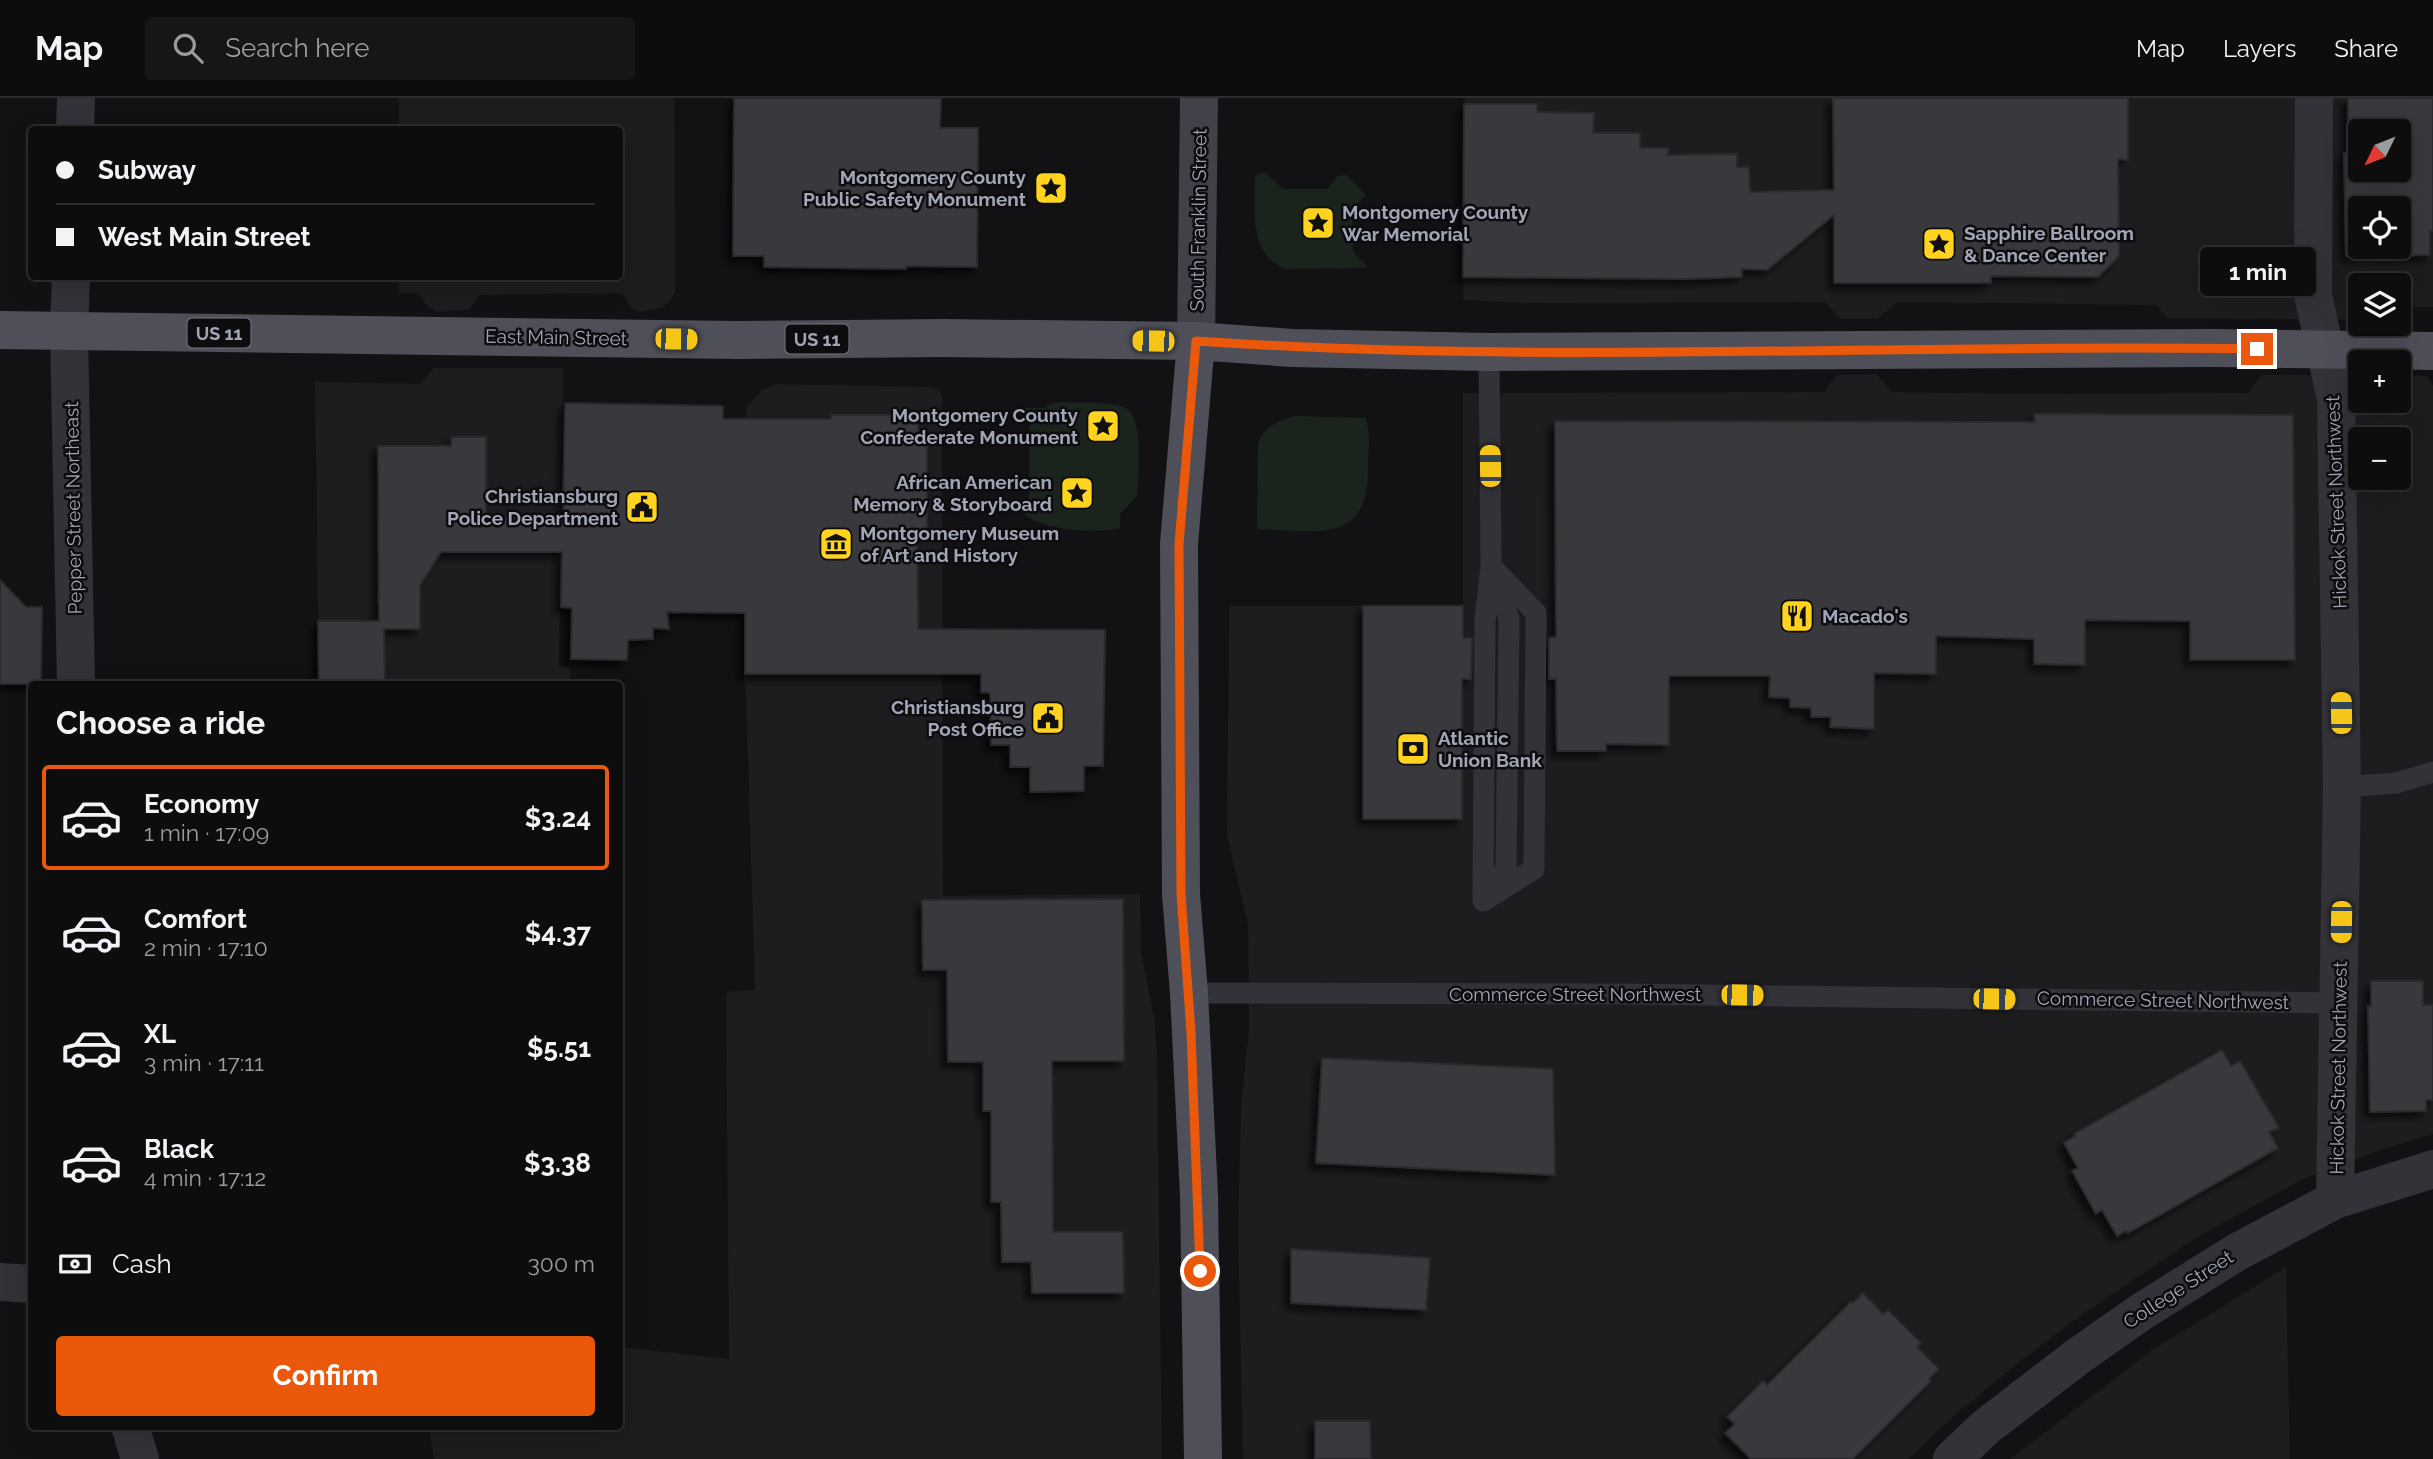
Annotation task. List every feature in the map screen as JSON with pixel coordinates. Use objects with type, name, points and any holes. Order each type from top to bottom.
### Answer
[{"type":"main road","name":"South Franklin Street","points":[[1196,341],[1199,98]]},
{"type":"main road","name":"East Main Street","points":[[0,330],[737,340],[944,338],[1196,341]]},
{"type":"main road","name":"US 11","points":[[1196,341],[1292,348],[1489,352],[2213,348],[2433,351]]},
{"type":"main road","points":[[1196,341],[1179,544],[1181,894],[1199,1195],[1203,1459]]},
{"type":"street","points":[[75,126],[76,98]]},
{"type":"street","name":"Hickok Street Northwest","points":[[2314,98],[2313,295],[2336,399],[2342,787],[2335,1200]]},
{"type":"street","name":"Pepper Street Northeast","points":[[71,280],[69,331],[76,681]]},
{"type":"street","name":"College Street","points":[[1952,1459],[1987,1426],[2077,1357],[2141,1312],[2237,1252],[2335,1200],[2433,1169]]},
{"type":"street","points":[[0,1282],[28,1284]]},
{"type":"street","points":[[131,1430],[140,1459]]},
{"type":"lane","points":[[1489,352],[1491,566],[1485,620],[1483,901],[1534,869],[1536,613],[1491,566]]},
{"type":"lane","points":[[2342,787],[2396,783],[2433,772]]},
{"type":"lane","name":"Commerce Street Northwest","points":[[1189,993],[1623,994],[2340,1003]]},
{"type":"shaded area","points":[[399,98],[674,98],[675,292],[664,307],[640,312],[632,308],[622,293],[480,295],[469,310],[437,312],[429,308],[418,293],[399,293],[399,280],[623,280],[623,126],[399,126]]},
{"type":"shaded area","points":[[1465,98],[2433,98],[2433,307],[2411,307],[2411,273],[2348,273],[2348,320],[2167,318],[2156,305],[1897,302],[1877,319],[1840,319],[1825,302],[1528,303],[1463,300]]},
{"type":"shaded area","points":[[1264,172],[1283,189],[1327,189],[1338,176],[1347,175],[1366,195],[1352,210],[1353,252],[1366,268],[1285,269],[1273,262],[1264,252],[1256,230],[1255,176]]},
{"type":"shaded area","points":[[434,368],[563,368],[559,666],[570,667],[570,681],[319,681],[315,382],[420,384]]},
{"type":"shaded area","points":[[1876,374],[1892,392],[2025,394],[2248,393],[2261,375],[2348,375],[2348,413],[2411,413],[2411,375],[2427,376],[2433,386],[2433,1134],[2301,1180],[2196,1238],[2080,1316],[2018,1363],[1956,1414],[1908,1459],[1243,1459],[1238,1230],[1241,1108],[1249,1028],[1248,925],[1227,835],[1229,606],[1463,606],[1463,393],[1824,392],[1837,375]]},
{"type":"shaded area","points":[[776,384],[931,387],[938,389],[942,395],[943,896],[1140,894],[1141,951],[1155,1024],[1157,1058],[1162,1459],[434,1459],[430,1430],[623,1430],[623,1347],[729,1359],[726,1001],[727,992],[755,990],[744,675],[746,408],[761,391]]},
{"type":"shaded area","points":[[1055,402],[1113,404],[1127,409],[1132,415],[1139,450],[1137,496],[1120,514],[1120,528],[1083,531],[1054,527],[1022,512],[1022,508],[1029,501],[1030,414],[1023,408],[1044,408]]},
{"type":"shaded area","points":[[1295,416],[1366,418],[1369,444],[1365,495],[1358,512],[1347,523],[1333,529],[1257,529],[1258,442],[1273,425]]},
{"type":"shaded area","points":[[2286,1267],[2290,1459],[2010,1459],[2151,1351]]},
{"type":"building","points":[[734,98],[941,98],[940,128],[978,128],[977,267],[764,267],[764,256],[733,256]]},
{"type":"building","points":[[1833,98],[2128,98],[2128,160],[2118,159],[2119,256],[2098,277],[1991,276],[1991,283],[1834,283],[1834,215],[1767,270],[1742,269],[1742,277],[1463,277],[1464,104],[1537,104],[1537,112],[1594,113],[1593,133],[1640,133],[1640,148],[1669,148],[1667,155],[1737,154],[1737,167],[1749,167],[1750,192],[1834,190]]},
{"type":"building","points":[[2348,98],[2433,98],[2433,231],[2430,231],[2430,255],[2411,255],[2411,196],[2348,196],[2346,256],[2344,153],[2348,153],[2348,182],[2412,182],[2412,119],[2348,119]]},
{"type":"building","points":[[565,403],[723,406],[723,419],[831,419],[831,415],[918,415],[918,444],[927,444],[927,531],[917,532],[918,629],[1105,630],[1103,766],[1084,766],[1084,791],[1030,792],[1030,767],[1010,767],[1010,745],[991,745],[990,693],[981,692],[981,674],[745,674],[745,613],[667,612],[669,629],[653,628],[653,639],[628,640],[627,660],[571,659],[572,608],[561,607],[562,552],[441,552],[420,585],[420,629],[384,629],[385,681],[319,681],[318,621],[379,621],[378,446],[451,446],[452,437],[486,437],[486,518],[563,517]]},
{"type":"building","points":[[2034,414],[2293,415],[2295,660],[2190,660],[2190,621],[2085,620],[2085,665],[2034,664],[2034,639],[1936,636],[1936,674],[1874,673],[1874,729],[1830,727],[1831,717],[1811,717],[1811,708],[1790,707],[1790,698],[1769,697],[1770,676],[1669,676],[1669,745],[1606,744],[1606,751],[1557,751],[1556,679],[1549,679],[1549,638],[1556,637],[1555,421],[2035,422]]},
{"type":"building","points":[[0,580],[26,607],[42,607],[41,681],[0,684]]},
{"type":"building","name":"Atlantic Union Bank","points":[[1363,606],[1463,606],[1463,638],[1472,638],[1471,679],[1462,679],[1462,819],[1363,819]]},
{"type":"building","points":[[1123,899],[1124,1061],[1052,1061],[1053,1232],[1123,1232],[1124,1293],[1032,1293],[1031,1262],[1002,1262],[1001,1202],[991,1202],[991,1111],[983,1111],[983,1062],[948,1062],[947,970],[923,970],[922,900]]},
{"type":"building","points":[[2371,981],[2423,981],[2423,1005],[2433,1005],[2433,1100],[2426,1100],[2426,1111],[2370,1112],[2368,1006],[2371,1006]]},
{"type":"building","points":[[2222,1050],[2231,1066],[2240,1061],[2279,1128],[2269,1132],[2278,1148],[2128,1233],[2126,1231],[2117,1236],[2102,1210],[2096,1214],[2072,1171],[2078,1168],[2064,1143],[2075,1136],[2074,1134]]},
{"type":"building","points":[[1322,1058],[1553,1069],[1555,1175],[1316,1163]]},
{"type":"building","points":[[1291,1249],[1430,1258],[1426,1310],[1291,1303]]},
{"type":"building","points":[[1863,1293],[1883,1314],[1888,1310],[1921,1343],[1917,1347],[1939,1369],[1929,1379],[1931,1381],[1853,1459],[1751,1459],[1725,1433],[1735,1424],[1727,1417],[1763,1381],[1767,1385]]},
{"type":"building","points":[[1315,1421],[1370,1421],[1371,1459],[1315,1459]]},
{"type":"place","name":"Montgomery County Public Safety Monument","points":[[1051,188]]},
{"type":"place","name":"Montgomery County War Memorial","points":[[1318,223]]},
{"type":"place","name":"Sapphire Ballroom & Dance Center","points":[[1939,244]]},
{"type":"place","name":"Montgomery County Confederate Monument","points":[[1103,426]]},
{"type":"place","name":"African American Memory & Storyboard","points":[[1077,493]]},
{"type":"place","name":"Christiansburg Police Department","points":[[642,507]]},
{"type":"place","name":"Montgomery Museum of Art and History","points":[[836,544]]},
{"type":"place","name":"Macado's","points":[[1797,616]]},
{"type":"place","name":"Christiansburg Post Office","points":[[1048,718]]},
{"type":"place","name":"Atlantic Union Bank","points":[[1413,749]]},
{"type":"route","points":[[1200,1271],[1191,1032],[1181,894],[1179,544],[1196,341],[1292,348],[1489,352],[2257,349]]}]
